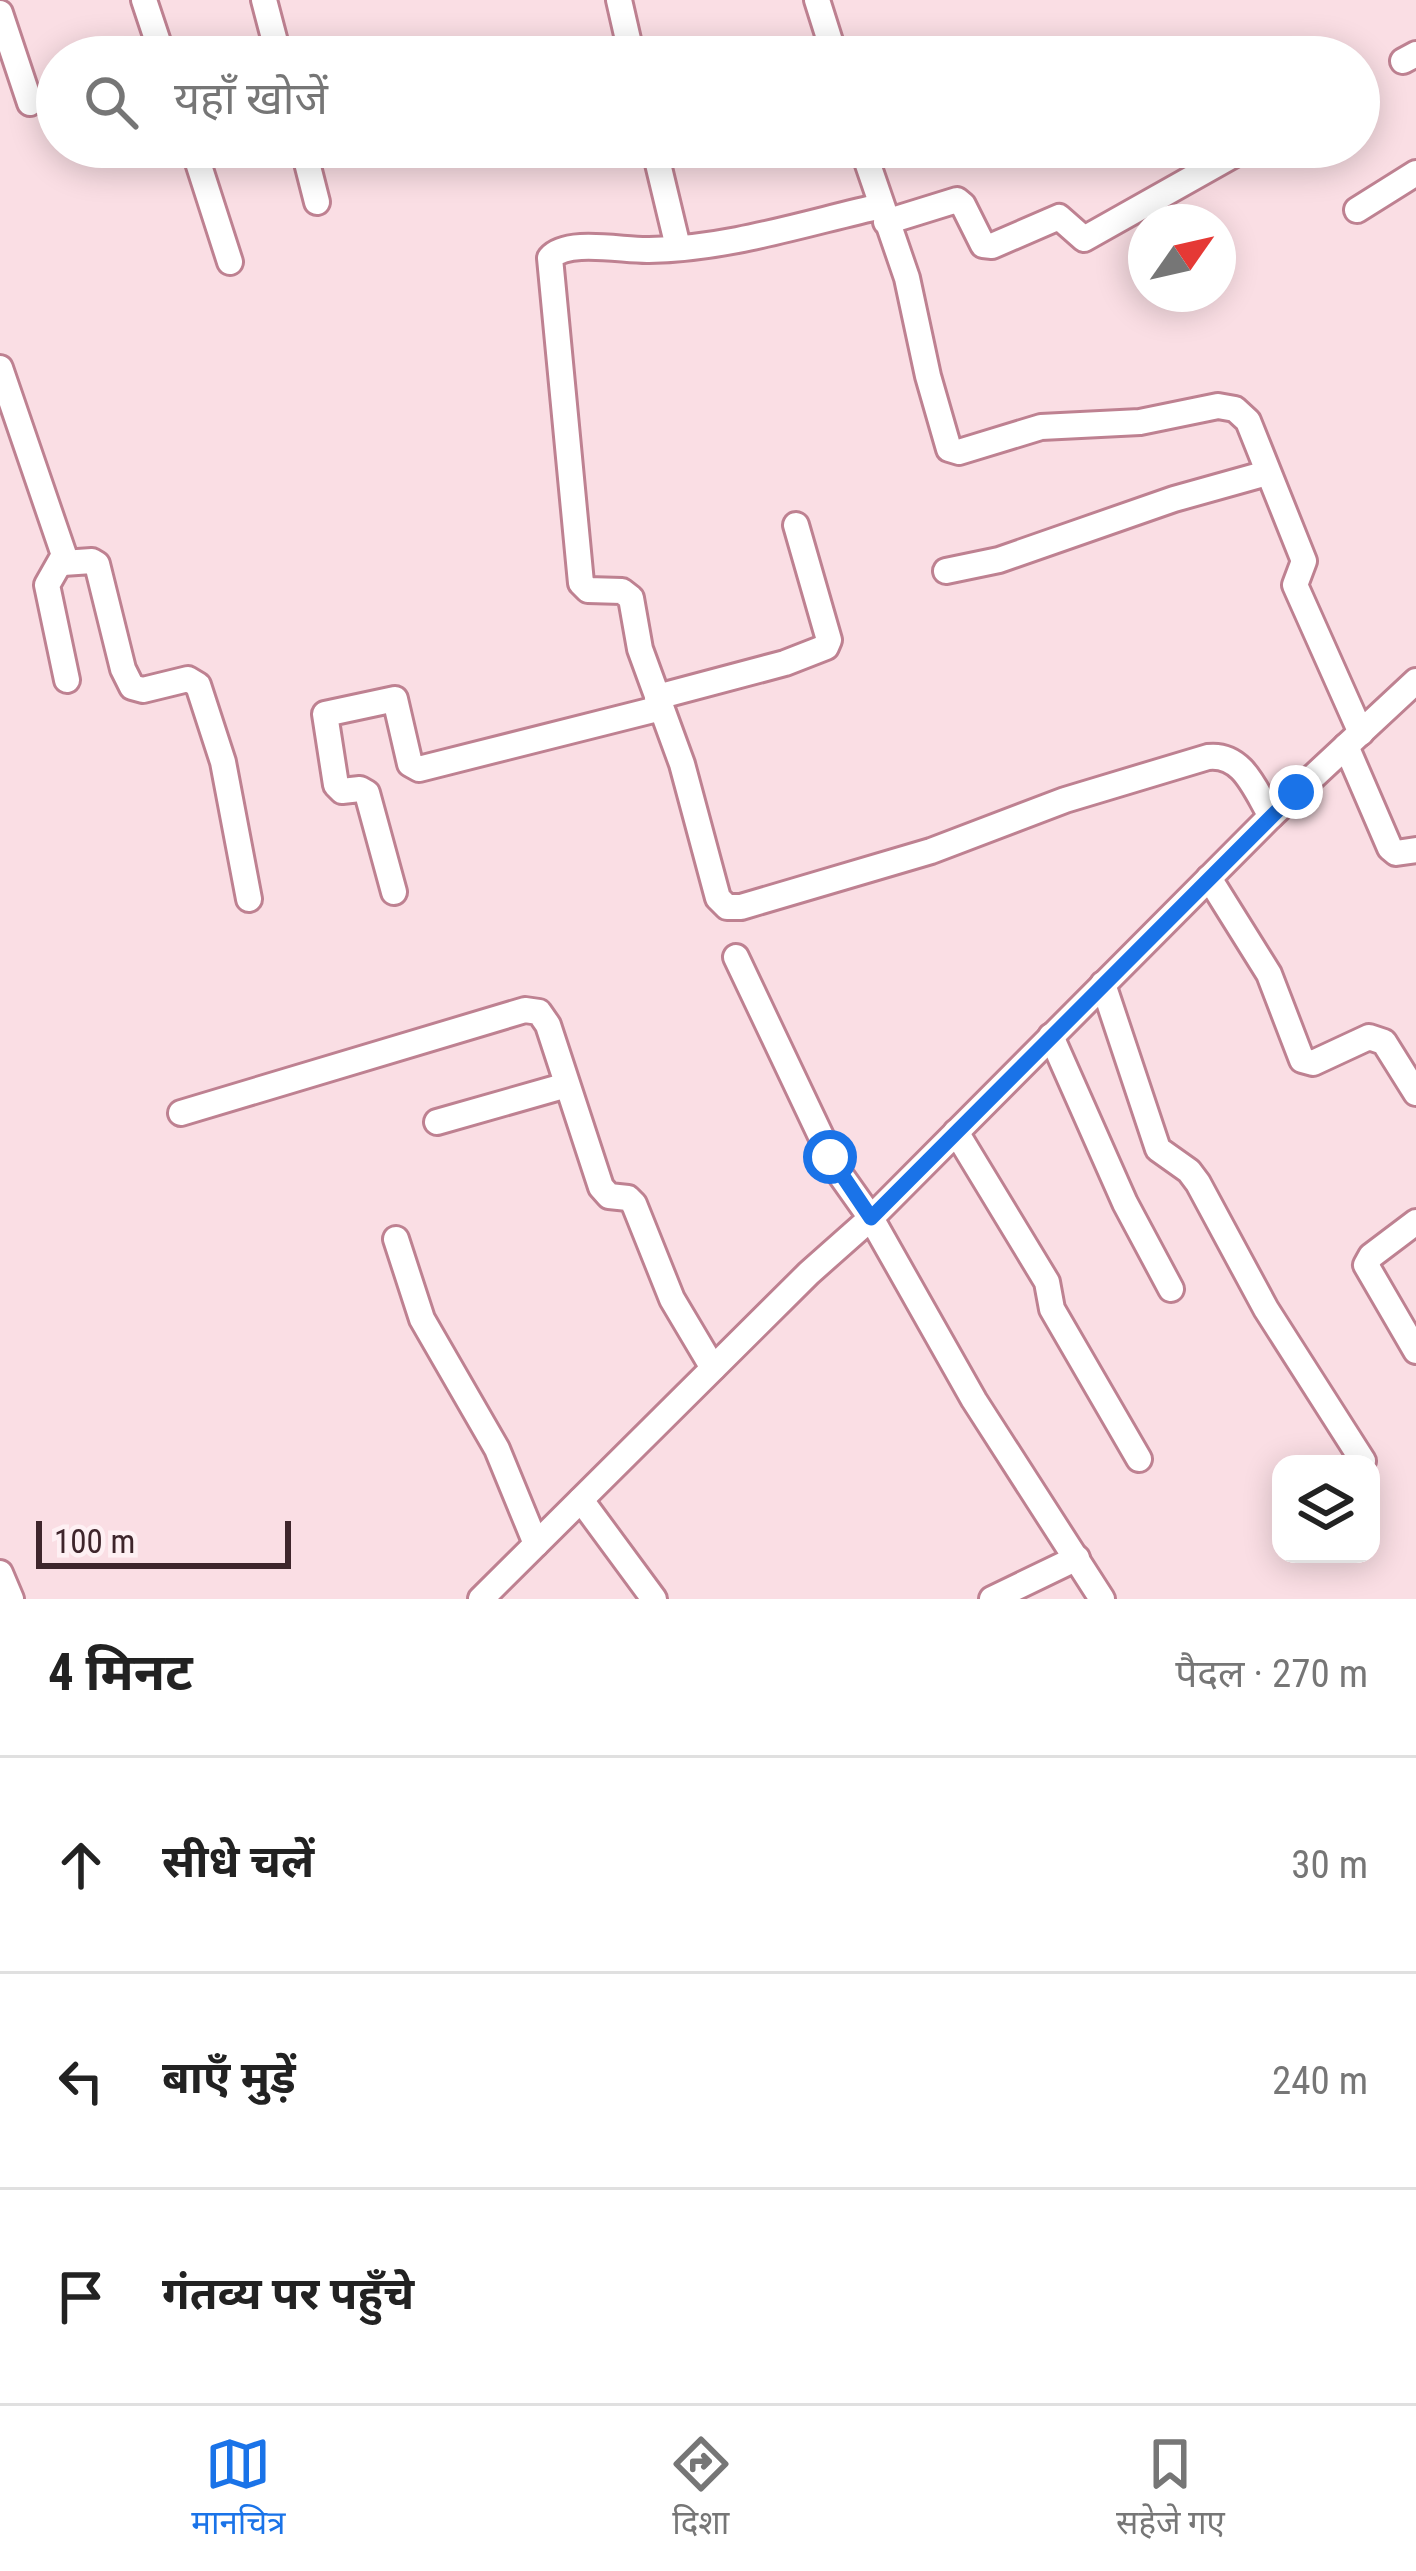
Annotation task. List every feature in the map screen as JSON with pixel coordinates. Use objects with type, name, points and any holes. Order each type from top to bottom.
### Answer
[{"type":"street","points":[[144,0],[156,36]]},
{"type":"street","points":[[264,0],[273,36]]},
{"type":"street","points":[[619,0],[627,36]]},
{"type":"street","points":[[817,0],[828,36]]},
{"type":"street","points":[[0,13],[31,103]]},
{"type":"street","points":[[200,168],[230,262]]},
{"type":"street","points":[[308,168],[317,202]]},
{"type":"street","points":[[659,168],[678,247]]},
{"type":"street","points":[[869,168],[907,278],[946,443],[954,452],[1041,427],[1140,422],[1218,406],[1235,409],[1248,421],[1304,561],[1295,585],[1390,848],[1399,854],[1416,850]]},
{"type":"street","points":[[1210,168],[1084,239],[1059,217],[992,246],[983,245],[957,200],[678,247],[557,251],[549,263],[581,583],[588,590],[629,595],[640,649],[682,764],[718,898],[727,907],[741,907],[931,851],[1065,800],[1208,757],[1221,756],[1237,763],[1271,816]]},
{"type":"street","points":[[1357,210],[1416,173]]},
{"type":"street","points":[[0,368],[63,562]]},
{"type":"street","points":[[946,571],[999,560],[1161,503],[1267,473]]},
{"type":"street","points":[[394,892],[367,793],[342,791],[336,785],[324,717],[328,713],[395,699],[410,764],[419,769],[659,703],[826,647],[829,640],[796,525]]},
{"type":"street","points":[[67,680],[47,585],[50,574],[63,562],[92,561],[97,564],[123,669],[132,687],[143,690],[188,680],[197,686],[224,762],[249,899]]},
{"type":"street","points":[[482,1599],[1271,816],[1416,682]]},
{"type":"street","points":[[1209,878],[1268,974],[1302,1060],[1313,1063],[1377,1038],[1416,1093]]},
{"type":"street","points":[[736,957],[830,1157],[871,1218],[974,1400],[1102,1599]]},
{"type":"street","points":[[1102,984],[1158,1149],[1198,1183],[1266,1309],[1359,1455]]},
{"type":"street","points":[[181,1113],[534,1010],[545,1018],[601,1187],[609,1196],[628,1198],[634,1204],[672,1299],[712,1369]]},
{"type":"street","points":[[1051,1036],[1125,1203],[1171,1289]]},
{"type":"street","points":[[437,1122],[568,1085]]},
{"type":"street","points":[[956,1132],[1047,1282],[1052,1309],[1139,1459]]},
{"type":"street","points":[[1416,1222],[1366,1265],[1416,1351]]},
{"type":"street","points":[[396,1239],[422,1319],[497,1449],[536,1544]]},
{"type":"street","points":[[581,1499],[654,1599]]},
{"type":"street","points":[[992,1599],[1078,1558]]},
{"type":"street","points":[[0,1573],[11,1599]]},
{"type":"route","points":[[830,1157],[871,1218],[1296,792]]}]
